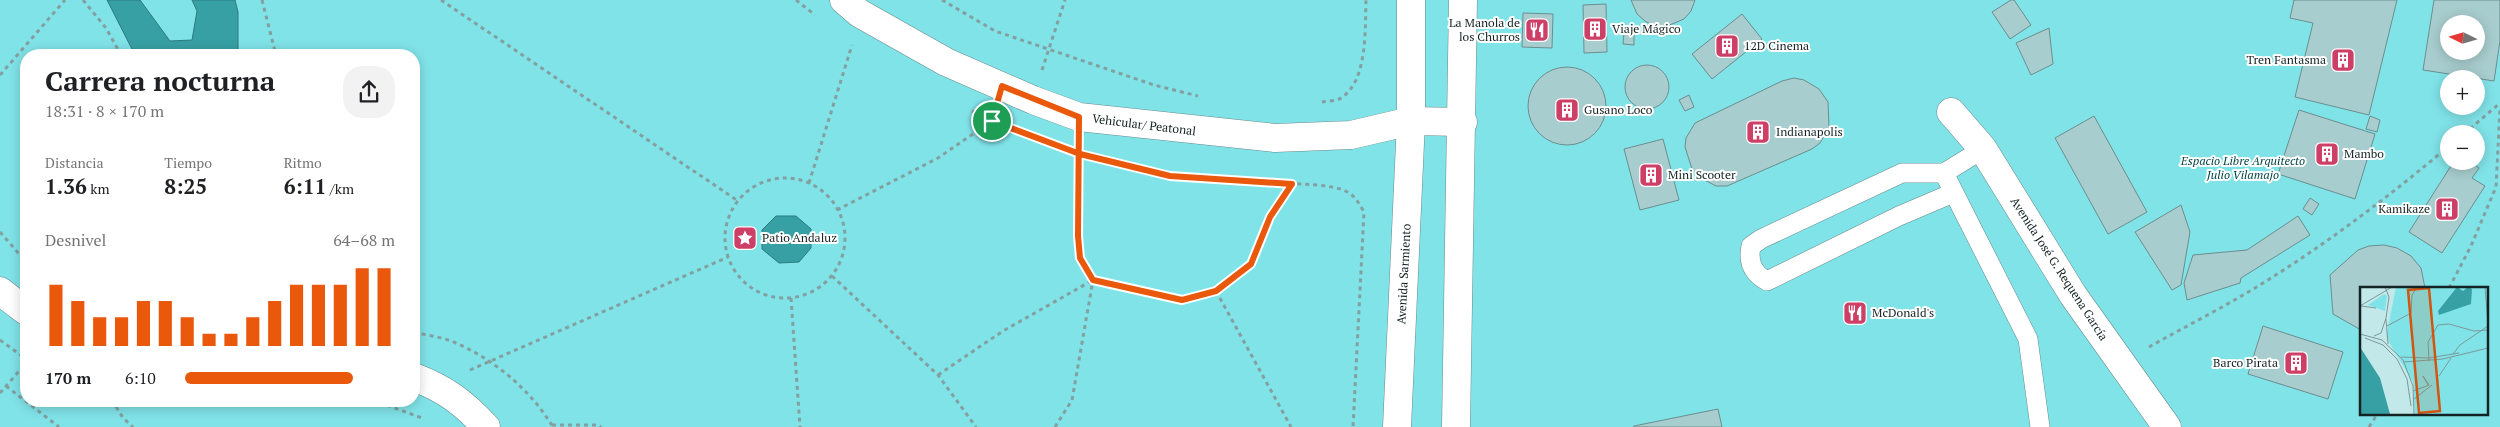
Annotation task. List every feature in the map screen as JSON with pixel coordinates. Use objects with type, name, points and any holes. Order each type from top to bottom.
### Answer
[{"type":"street","name":"Avenida Sarmiento","points":[[1397,427],[1411,121],[1411,0]]},
{"type":"street","points":[[1456,427],[1463,122],[1463,0]]},
{"type":"street","name":"Vehicular/ Peatonal","points":[[852,6],[946,62],[1032,100],[1079,117],[1275,138],[1351,136],[1411,121]]},
{"type":"street","name":"Avenida José G. Requena García","points":[[1951,112],[1983,150],[2073,294],[2167,427]]},
{"type":"street","points":[[1411,121],[1463,122]]},
{"type":"street","points":[[0,291],[20,306]]},
{"type":"street","points":[[423,380],[456,397],[486,427]]},
{"type":"lane","points":[[1953,193],[1899,216],[1767,281],[1759,277],[1753,268],[1749,255],[1751,246],[1761,239],[1902,173],[1944,173],[1983,150]]},
{"type":"lane","points":[[1944,173],[2028,339],[2040,427]]},
{"type":"path","points":[[23,49],[65,0]]},
{"type":"path","points":[[83,0],[106,28],[117,49]]},
{"type":"path","points":[[262,0],[274,49]]},
{"type":"path","points":[[441,0],[738,201]]},
{"type":"path","points":[[796,0],[817,17]]},
{"type":"path","points":[[942,0],[995,31],[1048,51],[1154,85],[1208,98]]},
{"type":"path","points":[[1032,100],[1065,0]]},
{"type":"path","points":[[1317,103],[1341,98],[1358,80],[1365,38],[1366,0]]},
{"type":"path","points":[[809,183],[852,44],[852,6]]},
{"type":"path","points":[[845,39],[860,49]]},
{"type":"path","points":[[0,75],[20,52]]},
{"type":"path","points":[[837,210],[938,158],[992,121],[1002,86]]},
{"type":"path","points":[[2474,125],[2500,103]]},
{"type":"path","points":[[966,108],[992,121],[1023,132]]},
{"type":"path","points":[[2450,287],[2471,246],[2496,187],[2500,109]]},
{"type":"path","points":[[1055,427],[1072,400],[1093,280],[1080,258],[1078,236],[1079,117]]},
{"type":"path","points":[[1064,148],[1080,154],[1170,176],[1341,189],[1357,197],[1364,212],[1353,427]]},
{"type":"path","points":[[2120,362],[2246,294],[2317,248],[2411,178],[2440,154]]},
{"type":"path","points":[[790,178],[809,183],[825,194],[837,210],[844,229],[844,249],[839,265],[832,276],[808,293],[791,298],[769,296],[752,288],[737,274],[728,257],[725,238],[728,218],[738,201],[752,188],[770,180],[790,178]]},
{"type":"path","points":[[938,375],[1003,331],[1093,280],[1182,300],[1216,291],[1251,264],[1270,217],[1292,184]]},
{"type":"path","points":[[0,232],[20,255]]},
{"type":"path","points":[[423,380],[492,362],[728,257]]},
{"type":"path","points":[[832,276],[938,375],[976,427]]},
{"type":"path","points":[[1216,291],[1291,427]]},
{"type":"path","points":[[791,298],[800,427]]},
{"type":"path","points":[[420,334],[450,341],[492,362],[522,388],[552,426],[598,425],[601,427]]},
{"type":"path","points":[[0,340],[20,356]]},
{"type":"path","points":[[0,393],[20,368]]},
{"type":"path","points":[[6,386],[20,397]]},
{"type":"path","points":[[33,407],[59,427]]},
{"type":"path","points":[[116,407],[123,418],[133,427]]},
{"type":"path","points":[[391,407],[427,420]]},
{"type":"path","points":[[2369,427],[2377,414]]},
{"type":"green space","name":"Espacio Libre Arquitecto Julio Vilamajo","points":[[0,0],[2500,0],[2500,427],[0,427]]},
{"type":"shaded area","points":[[107,0],[140,0],[170,41],[192,40],[197,11],[192,0],[235,0],[238,12],[238,49],[132,49]]},
{"type":"shaded area","points":[[776,216],[796,216],[811,229],[811,248],[799,262],[779,263],[762,249],[762,230]]},
{"type":"building","points":[[1631,0],[1695,0],[1691,11],[1684,19],[1665,27],[1654,26],[1645,21],[1637,14]]},
{"type":"building","points":[[2014,0],[2031,25],[2010,39],[1992,12]]},
{"type":"building","name":"Tren Fantasma","points":[[2294,0],[2397,0],[2369,115],[2295,97],[2313,23],[2290,18]]},
{"type":"building","points":[[2434,0],[2500,0],[2500,41],[2494,81],[2485,80],[2485,70],[2440,70],[2440,73],[2423,70]]},
{"type":"building","name":"Viaje Mágico","points":[[1606,4],[1607,52],[1584,53],[1583,5]]},
{"type":"building","name":"La Manola de los Churros","points":[[1523,13],[1553,14],[1552,48],[1522,47]]},
{"type":"building","name":"12D Cinema","points":[[1742,14],[1762,39],[1712,79],[1692,54]]},
{"type":"building","points":[[2049,28],[2053,64],[2031,75],[2016,43]]},
{"type":"building","points":[[1624,32],[1634,32],[1634,45],[1623,44]]},
{"type":"building","points":[[1651,65],[1663,71],[1668,78],[1668,96],[1663,103],[1656,108],[1643,109],[1635,106],[1628,99],[1625,83],[1628,75],[1635,68]]},
{"type":"building","name":"Gusano Loco","points":[[1559,67],[1575,67],[1589,73],[1600,84],[1606,98],[1606,114],[1600,128],[1589,139],[1575,145],[1559,145],[1545,139],[1534,128],[1528,114],[1528,98],[1534,84],[1545,73]]},
{"type":"building","name":"Indianapolis","points":[[1794,78],[1804,80],[1819,89],[1828,102],[1829,127],[1820,143],[1812,149],[1727,186],[1716,186],[1697,176],[1692,169],[1685,147],[1686,138],[1695,123],[1782,81]]},
{"type":"building","points":[[1689,95],[1694,107],[1685,111],[1679,100]]},
{"type":"building","name":"Mambo","points":[[2299,110],[2375,134],[2355,199],[2278,174]]},
{"type":"building","points":[[2094,116],[2147,212],[2108,234],[2055,138]]},
{"type":"building","points":[[2370,116],[2380,120],[2377,132],[2366,129]]},
{"type":"building","name":"Mini Scooter","points":[[1663,139],[1679,200],[1640,210],[1624,149]]},
{"type":"building","name":"Kamikaze","points":[[2448,170],[2478,170],[2472,178],[2485,186],[2442,253],[2409,232]]},
{"type":"building","points":[[2310,198],[2319,204],[2312,215],[2303,209]]},
{"type":"building","points":[[2181,205],[2190,232],[2181,285],[2172,290],[2135,232]]},
{"type":"building","points":[[2298,216],[2310,235],[2241,278],[2240,283],[2187,300],[2184,283],[2193,255],[2247,250]]},
{"type":"building","points":[[2384,245],[2397,248],[2411,256],[2421,268],[2425,287],[2360,287],[2360,329],[2333,314],[2330,275],[2358,250],[2369,246]]},
{"type":"building","name":"Barco Pirata","points":[[2263,326],[2343,352],[2328,399],[2248,374]]},
{"type":"building","points":[[1718,409],[1722,427],[1633,427],[1634,426]]},
{"type":"place","name":"Viaje Mágico","points":[[1595,29]]},
{"type":"place","name":"La Manola de los Churros","points":[[1537,30]]},
{"type":"place","name":"12D Cinema","points":[[1727,46]]},
{"type":"place","name":"Tren Fantasma","points":[[2343,60]]},
{"type":"place","name":"Gusano Loco","points":[[1567,110]]},
{"type":"place","name":"Indianapolis","points":[[1758,132]]},
{"type":"place","name":"Mambo","points":[[2327,154]]},
{"type":"place","name":"Mini Scooter","points":[[1651,175]]},
{"type":"place","name":"Kamikaze","points":[[2447,209]]},
{"type":"place","name":"Patio Andaluz","points":[[745,238]]},
{"type":"place","name":"McDonald's","points":[[1855,313]]},
{"type":"place","name":"Barco Pirata","points":[[2296,363]]},
{"type":"route","points":[[992,121],[1002,86],[1032,100],[1079,117],[1080,154],[1078,236],[1080,258],[1093,280],[1143,293],[1182,300],[1216,291],[1251,264],[1270,217],[1292,184],[1170,176],[1080,154],[992,121]]}]
